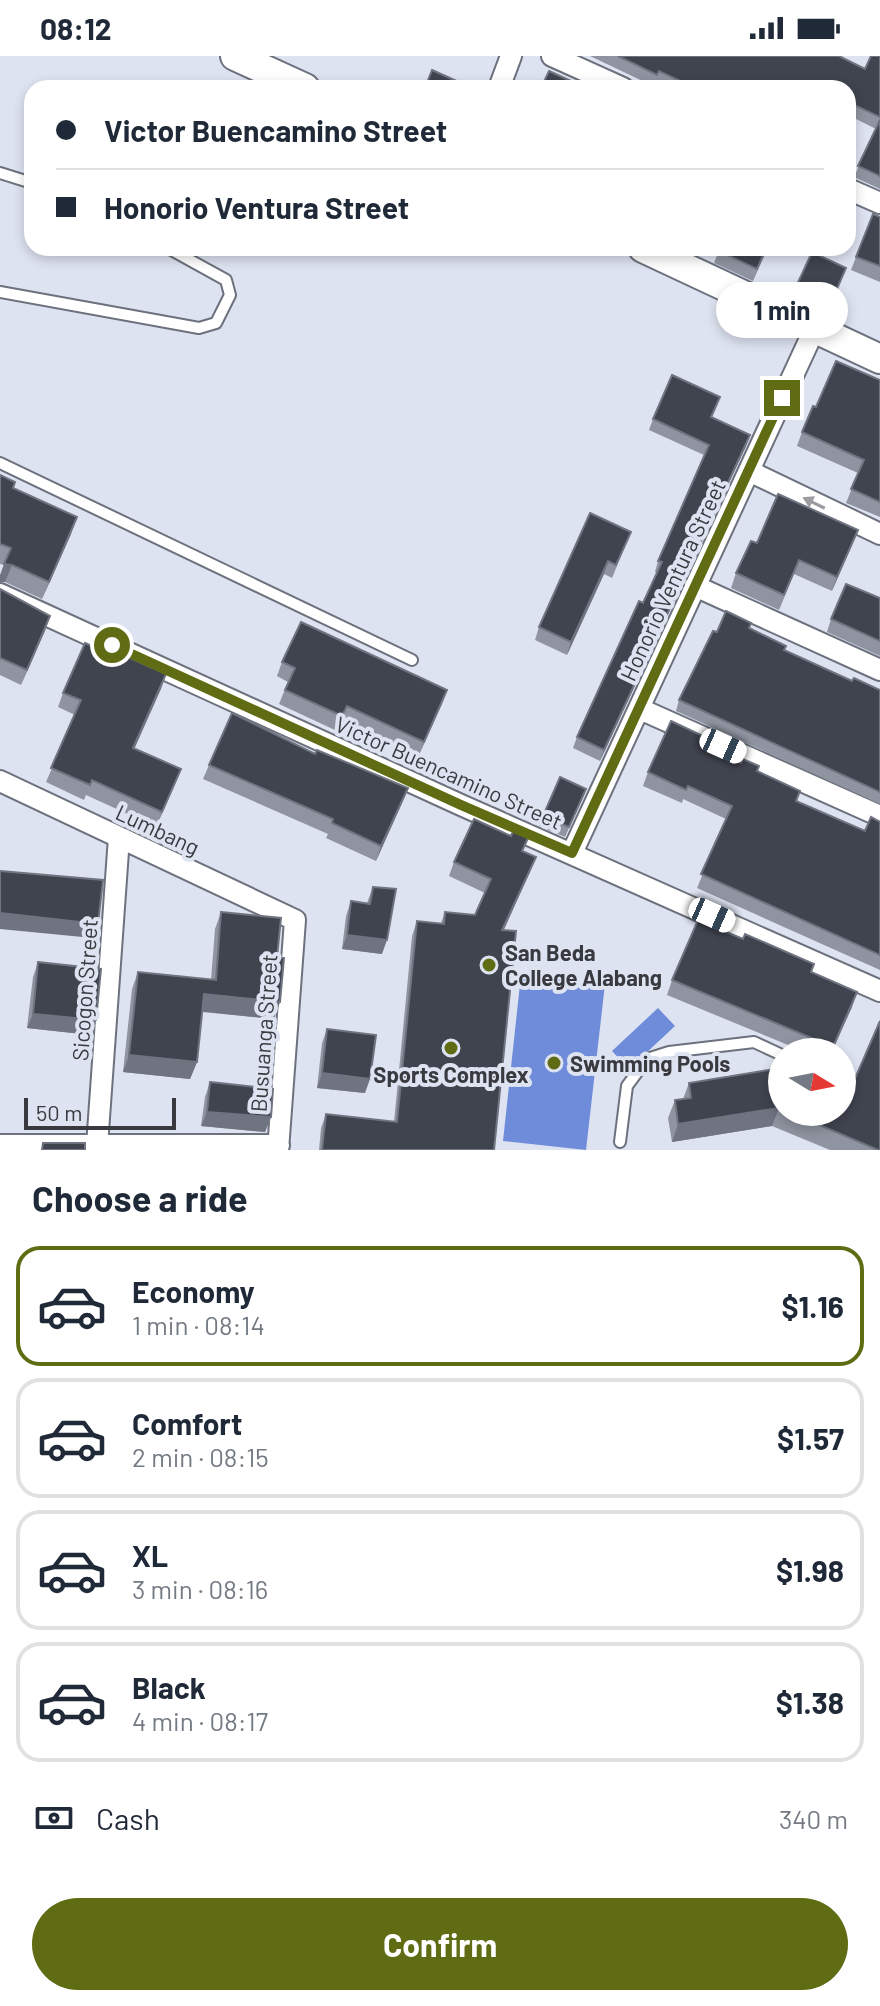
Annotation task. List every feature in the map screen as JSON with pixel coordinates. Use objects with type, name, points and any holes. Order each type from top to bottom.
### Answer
[{"type":"street","points":[[235,56],[288,80]]},
{"type":"street","points":[[502,80],[511,56]]},
{"type":"street","points":[[552,56],[605,80]]},
{"type":"street","points":[[856,192],[880,203]]},
{"type":"street","points":[[660,256],[880,359]]},
{"type":"street","name":"Honorio Ventura Street","points":[[572,853],[815,328]]},
{"type":"street","points":[[749,471],[880,534]]},
{"type":"street","points":[[695,586],[880,670]]},
{"type":"street","name":"Victor Buencamino Street","points":[[0,594],[461,805],[880,991]]},
{"type":"street","points":[[640,709],[880,816]]},
{"type":"street","name":"Lumbang","points":[[0,781],[295,920]]},
{"type":"street","name":"Sicogon Street","points":[[97,1146],[119,837]]},
{"type":"street","name":"Busuanga Street","points":[[278,1148],[295,920]]},
{"type":"street","points":[[0,1145],[278,1148]]},
{"type":"lane","points":[[0,173],[24,180]]},
{"type":"lane","points":[[0,292],[199,328],[216,323],[230,295],[226,280],[182,256]]},
{"type":"lane","points":[[0,463],[412,660]]},
{"type":"lane","points":[[620,1142],[627,1086],[647,1059],[669,1052],[754,1042],[768,1048]]},
{"type":"water","name":"Swimming Pools","points":[[521,975],[605,984],[586,1150],[503,1141]]},
{"type":"water","points":[[658,1008],[675,1026],[629,1069],[612,1051]]},
{"type":"building","points":[[618,56],[839,56],[865,69],[871,56],[880,56],[880,117],[856,106],[856,80],[678,80],[659,71],[657,75]]},
{"type":"building","points":[[432,70],[454,80],[428,80]]},
{"type":"building","points":[[549,71],[569,80],[545,80]]},
{"type":"building","points":[[880,120],[880,176],[858,166]]},
{"type":"building","points":[[873,214],[880,217],[880,266],[856,257]]},
{"type":"building","points":[[730,256],[763,256],[757,269]]},
{"type":"building","points":[[810,256],[820,256],[846,268],[830,305],[795,289]]},
{"type":"building","points":[[836,361],[880,380],[880,502],[851,489],[864,460],[802,432]]},
{"type":"building","points":[[672,375],[720,397],[711,417],[750,435],[604,750],[577,737],[639,601],[643,603],[662,562],[658,561],[709,445],[653,419]]},
{"type":"building","points":[[0,475],[15,482],[13,488],[77,517],[49,582],[4,564],[11,548],[0,544]]},
{"type":"building","points":[[778,494],[858,530],[837,577],[799,560],[784,595],[736,573],[751,541],[757,543]]},
{"type":"building","points":[[590,513],[631,532],[616,565],[608,561],[571,642],[539,627]]},
{"type":"building","points":[[846,584],[880,598],[880,641],[831,619]]},
{"type":"building","points":[[0,589],[50,616],[27,670],[0,658]]},
{"type":"building","points":[[726,611],[751,623],[749,628],[786,646],[784,650],[852,681],[854,678],[880,690],[880,792],[679,700]]},
{"type":"building","points":[[301,622],[447,690],[424,742],[347,706],[342,716],[285,690],[295,668],[282,662]]},
{"type":"building","points":[[85,643],[166,674],[133,748],[181,769],[162,812],[92,780],[90,785],[51,768],[81,700],[63,693]]},
{"type":"building","points":[[232,713],[315,754],[317,750],[408,788],[381,846],[332,823],[333,819],[209,765]]},
{"type":"building","points":[[671,721],[701,735],[700,739],[707,743],[705,747],[741,763],[743,759],[759,766],[757,771],[800,791],[796,801],[865,831],[871,817],[880,822],[880,955],[701,874],[732,806],[688,786],[686,790],[648,772]]},
{"type":"building","points":[[560,777],[586,789],[569,827],[543,816]]},
{"type":"building","name":"Sports Complex","points":[[474,819],[511,836],[514,829],[529,836],[522,851],[536,857],[502,930],[516,931],[494,1150],[322,1150],[326,1114],[397,1122],[417,921],[444,924],[445,912],[475,915],[491,879],[454,862]]},
{"type":"building","points":[[0,871],[103,880],[98,924],[0,913]]},
{"type":"building","points":[[373,887],[396,889],[387,940],[347,935],[351,901],[370,904]]},
{"type":"building","points":[[221,912],[281,918],[277,957],[284,958],[280,1002],[204,994],[197,1062],[129,1055],[138,972],[216,980]]},
{"type":"building","points":[[698,920],[743,939],[745,934],[814,964],[811,972],[857,992],[837,1038],[811,1038],[672,980]]},
{"type":"building","points":[[38,962],[101,969],[96,1020],[33,1014]]},
{"type":"building","points":[[880,1021],[880,1150],[822,1126],[856,1126],[856,1076]]},
{"type":"building","points":[[327,1029],[376,1035],[370,1079],[322,1073]]},
{"type":"building","points":[[768,1070],[768,1110],[678,1124],[675,1100],[691,1098],[689,1083]]},
{"type":"building","points":[[210,1082],[273,1089],[271,1117],[207,1112]]},
{"type":"building","points":[[43,1143],[85,1143],[85,1150],[42,1150]]},
{"type":"place","name":"San Beda College Alabang","points":[[489,965]]},
{"type":"place","name":"Sports Complex","points":[[451,1048]]},
{"type":"place","name":"Swimming Pools","points":[[554,1063]]},
{"type":"route","points":[[112,645],[572,853],[782,398]]}]
